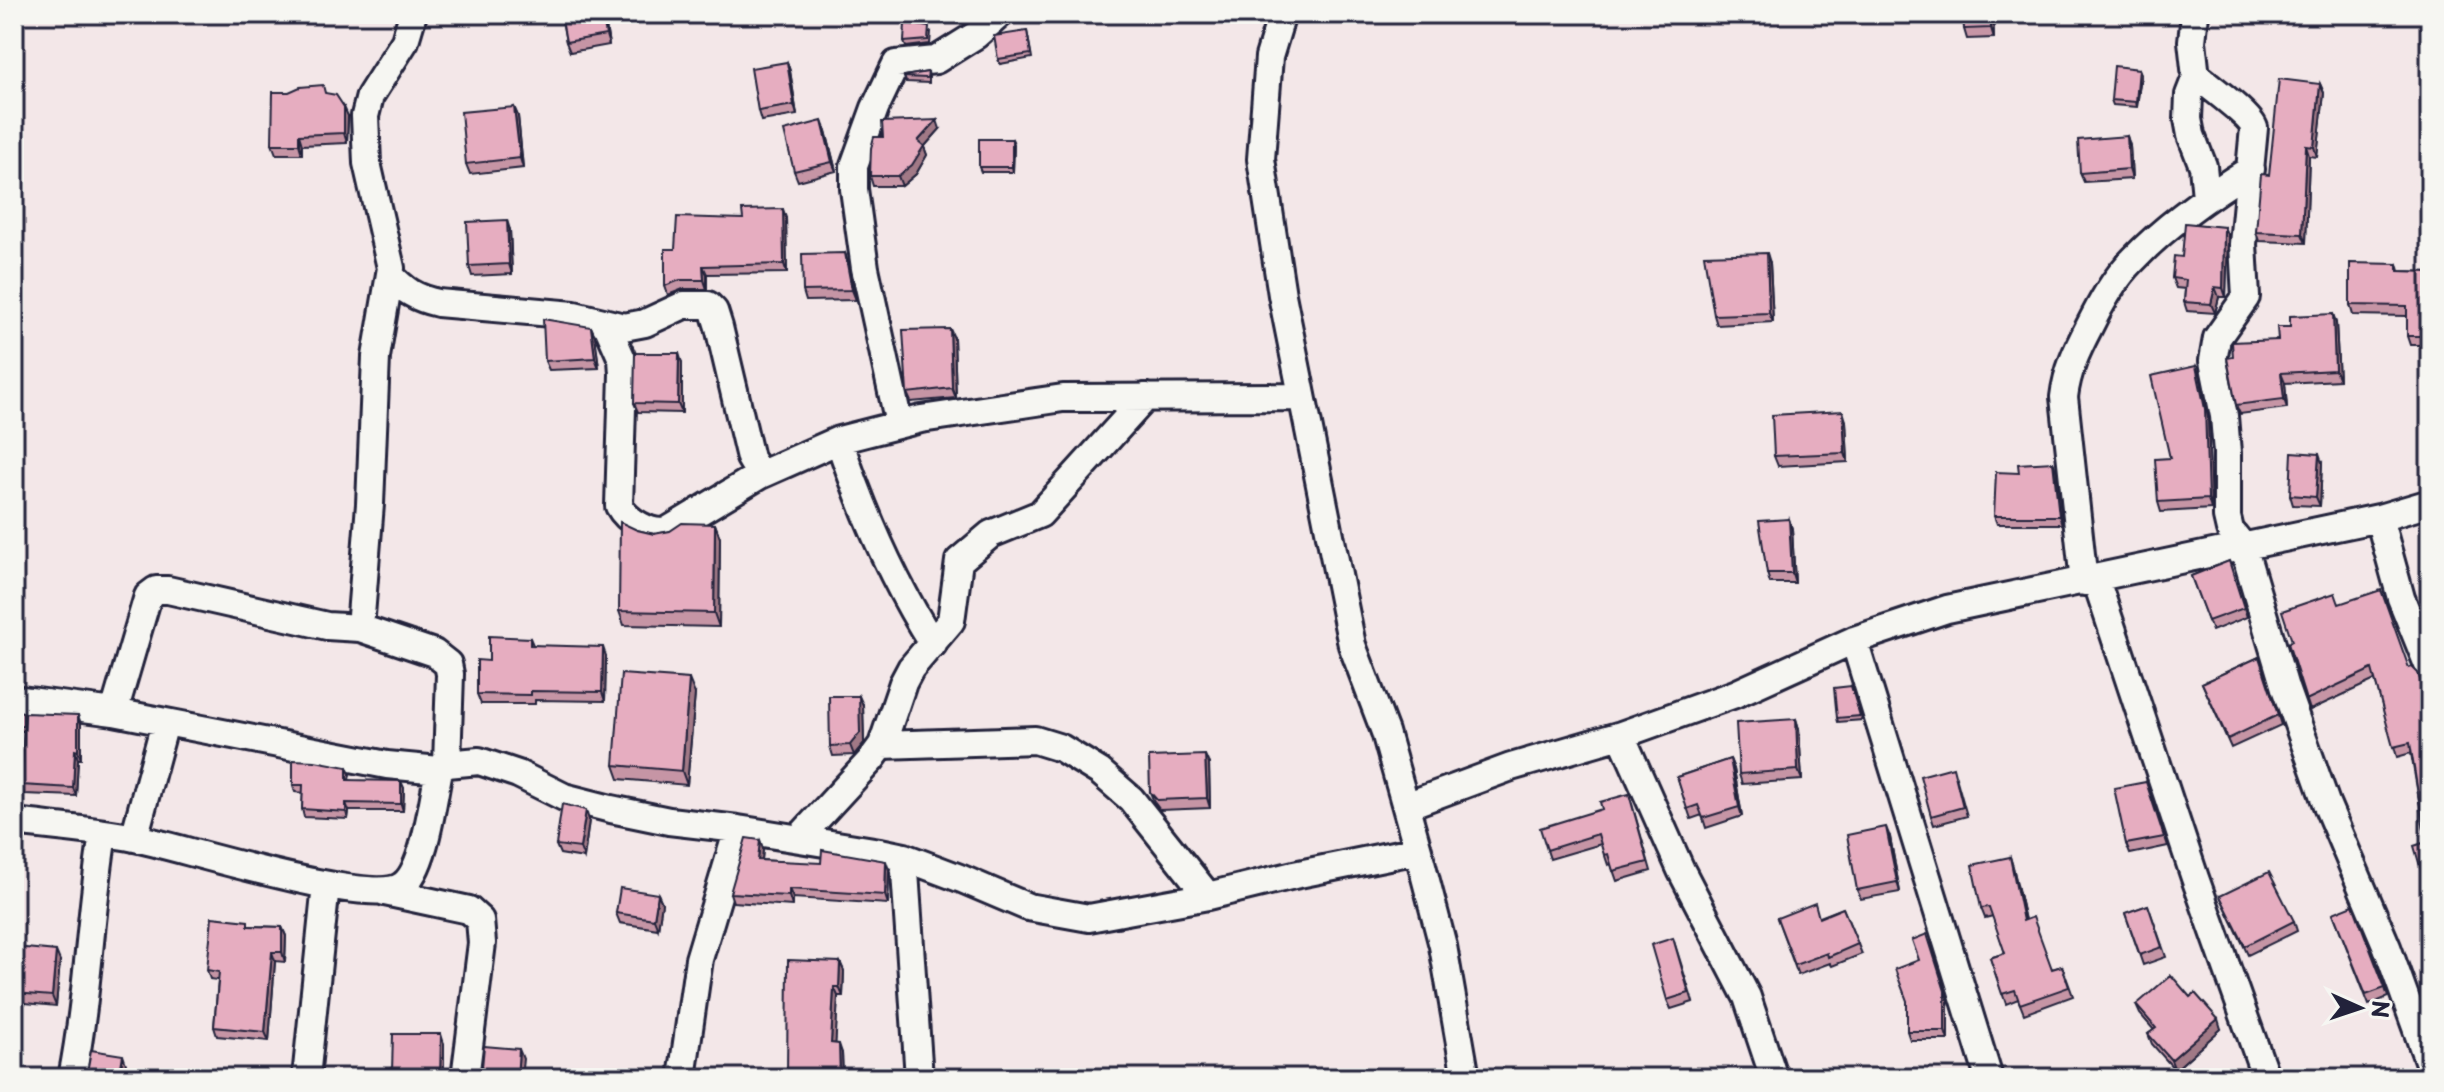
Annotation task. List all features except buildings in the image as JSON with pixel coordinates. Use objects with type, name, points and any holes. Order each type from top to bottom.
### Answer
[{"type":"street","points":[[360,628],[370,504],[376,357],[390,275],[389,258],[367,163],[365,116],[370,96],[399,51],[413,14]]},
{"type":"street","points":[[899,424],[865,268],[854,189],[854,166],[875,108],[896,64],[936,60],[976,35],[1000,14]]},
{"type":"street","points":[[1260,14],[1269,57]]},
{"type":"street","points":[[1282,14],[1269,57],[1261,159],[1282,295],[1352,645],[1385,732],[1418,850],[1443,946],[1466,1078]]},
{"type":"street","points":[[2195,14],[2192,41],[2196,75],[2189,95],[2188,119],[2203,166],[2206,197]]},
{"type":"street","points":[[2196,75],[2252,121],[2254,128],[2243,244],[2246,297],[2217,338],[2213,361],[2225,429],[2230,530],[2243,546],[2285,688],[2326,803],[2387,947],[2430,1066]]},
{"type":"street","points":[[2251,169],[2206,197],[2133,260],[2107,293],[2078,348],[2066,379],[2064,397],[2090,581],[2266,1078]]},
{"type":"street","points":[[390,275],[405,292],[429,301],[574,315],[624,327],[645,323],[684,305],[708,305],[714,311],[719,327],[750,458],[760,475]]},
{"type":"street","points":[[607,325],[622,359],[619,506],[623,513],[654,532],[667,531],[760,475],[839,440],[921,419],[1063,398],[1302,397]]},
{"type":"street","points":[[799,838],[882,745],[911,668],[951,621],[959,561],[991,534],[1040,514],[1146,397]]},
{"type":"street","points":[[839,440],[861,504],[906,601],[933,644]]},
{"type":"street","points":[[1406,806],[1511,767],[1621,735],[1735,694],[1854,640],[1947,609],[2379,518],[2430,503]]},
{"type":"street","points":[[2379,518],[2401,598],[2430,670]]},
{"type":"street","points":[[114,712],[148,596],[156,590],[168,590],[327,626],[360,628],[434,653],[448,664],[452,686],[443,767],[420,858],[410,880],[399,889],[385,892]]},
{"type":"street","points":[[1854,640],[1989,1078]]},
{"type":"street","points":[[14,699],[114,712],[387,765],[443,767],[462,761],[485,763],[518,774],[564,797],[669,821],[799,838],[904,857],[1028,907],[1089,918],[1208,896],[1418,850]]},
{"type":"street","points":[[134,838],[165,723]]},
{"type":"street","points":[[1621,735],[1681,870],[1747,997],[1774,1078]]},
{"type":"street","points":[[882,745],[1049,742],[1100,772],[1131,799],[1208,896]]},
{"type":"street","points":[[14,822],[134,838],[326,885],[385,892],[469,910],[480,920],[482,943],[465,1078]]},
{"type":"street","points":[[682,1078],[699,959],[738,829]]},
{"type":"street","points":[[72,1078],[88,980],[92,903],[103,834]]},
{"type":"street","points":[[904,857],[919,1078]]},
{"type":"street","points":[[306,1078],[326,885]]}]
